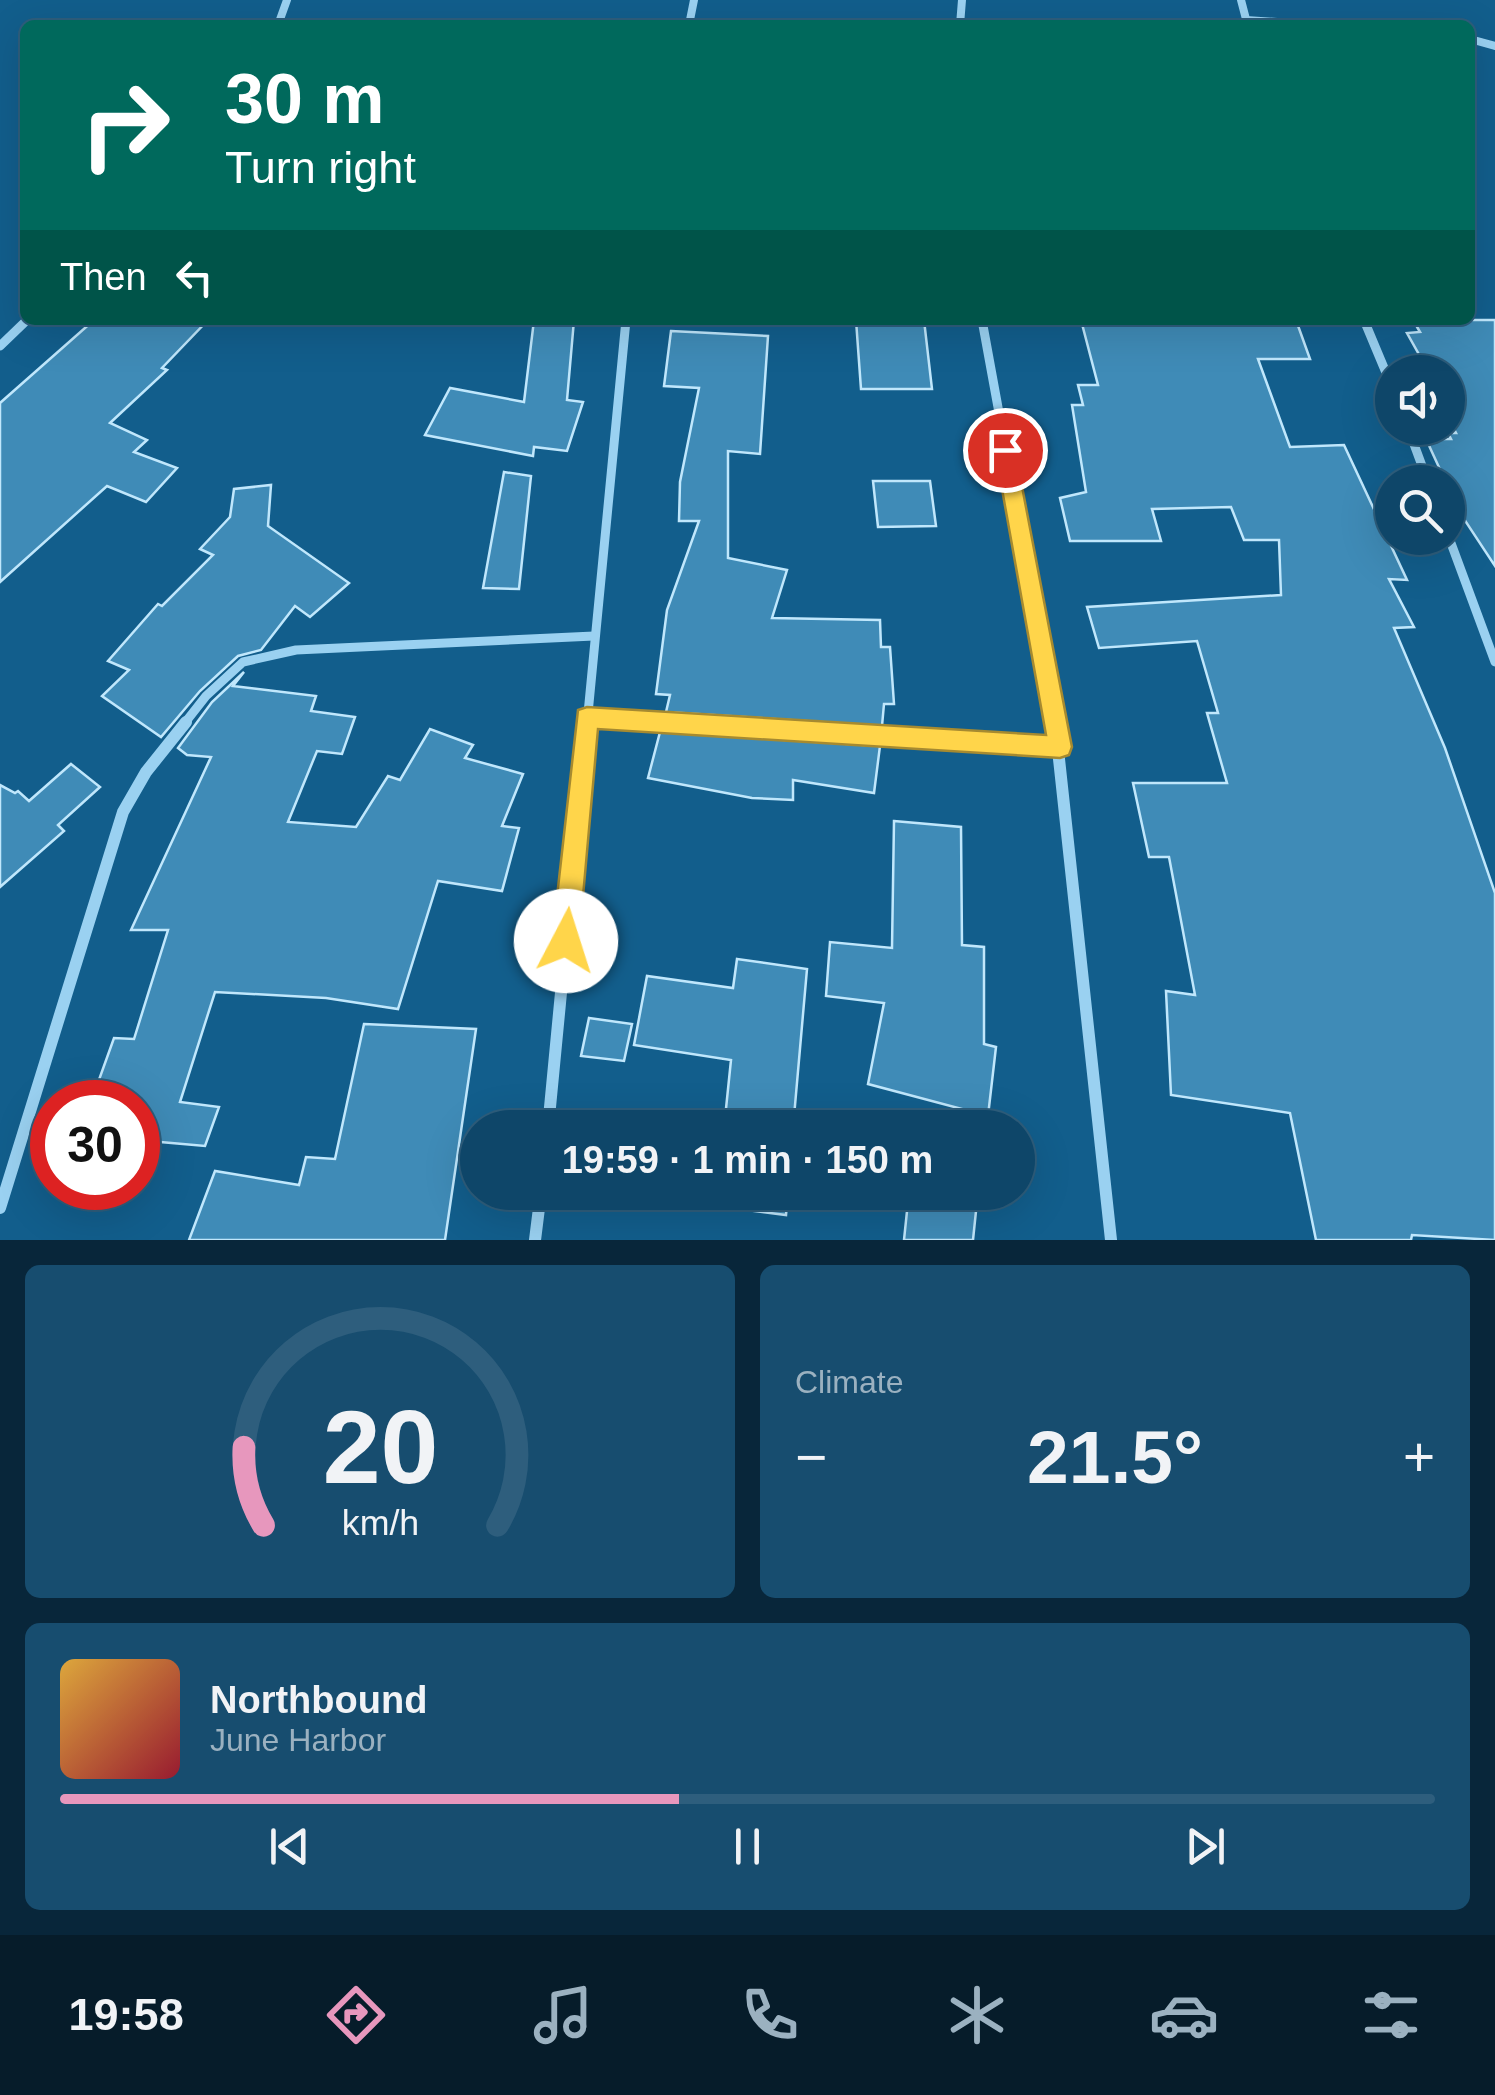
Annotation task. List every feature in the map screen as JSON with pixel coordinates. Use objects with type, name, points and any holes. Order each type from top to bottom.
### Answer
[{"type":"street","points":[[0,346],[22,325]]},
{"type":"street","points":[[550,1110],[625,325]]},
{"type":"street","points":[[983,325],[1060,747],[1111,1240]]},
{"type":"street","points":[[1366,325],[1379,355]]},
{"type":"street","points":[[1456,555],[1495,662]]},
{"type":"street","points":[[0,1208],[123,812],[146,772],[206,696],[243,662],[296,650],[594,636]]},
{"type":"street","points":[[587,718],[1060,747]]},
{"type":"street","points":[[535,1240],[539,1210]]},
{"type":"building","points":[[1475,320],[1495,320],[1495,566],[1465,521],[1465,465],[1438,465],[1429,445],[1465,445],[1465,355],[1419,355],[1407,333],[1420,332],[1416,325],[1475,325]]},
{"type":"building","points":[[88,325],[203,325],[162,368],[167,370],[110,423],[147,440],[134,452],[177,468],[146,502],[107,486],[0,582],[0,403]]},
{"type":"building","points":[[533,325],[574,325],[567,400],[583,402],[567,451],[534,447],[533,456],[425,435],[450,388],[524,402]]},
{"type":"building","points":[[856,325],[925,325],[932,389],[861,389]]},
{"type":"building","points":[[1082,325],[1298,325],[1310,359],[1258,359],[1290,447],[1344,445],[1375,511],[1375,555],[1395,555],[1407,580],[1389,579],[1414,627],[1394,628],[1445,748],[1495,893],[1495,1240],[1412,1235],[1411,1240],[1316,1240],[1290,1113],[1171,1095],[1166,991],[1195,995],[1169,857],[1149,857],[1133,783],[1227,783],[1207,713],[1218,713],[1197,641],[1099,648],[1087,607],[1281,595],[1279,540],[1244,540],[1231,507],[1152,509],[1161,541],[1070,541],[1060,498],[1086,492],[1072,405],[1083,405],[1078,385],[1098,385]]},
{"type":"building","points":[[671,331],[768,336],[760,454],[728,451],[728,558],[787,570],[772,618],[880,620],[881,647],[890,647],[894,704],[884,704],[882,726],[666,712],[670,695],[656,694],[667,610],[699,521],[679,521],[680,482],[699,388],[664,386]]},
{"type":"building","points":[[504,472],[531,476],[519,589],[483,588]]},
{"type":"building","points":[[873,481],[930,481],[936,526],[878,527]]},
{"type":"building","points":[[271,485],[268,526],[349,583],[310,617],[295,606],[261,650],[238,656],[200,691],[161,737],[102,696],[129,670],[108,661],[158,604],[162,606],[213,555],[200,549],[230,517],[234,489]]},
{"type":"building","points":[[244,672],[233,686],[316,696],[311,711],[355,717],[342,754],[317,751],[288,822],[356,827],[388,776],[400,780],[430,729],[473,745],[465,758],[523,774],[502,826],[519,828],[502,891],[438,881],[398,1009],[326,998],[215,992],[180,1102],[219,1107],[205,1146],[160,1142],[160,1080],[99,1080],[114,1038],[134,1039],[168,930],[131,930],[211,757],[187,755],[178,748],[212,702]]},
{"type":"building","points":[[660,732],[880,746],[874,793],[793,780],[793,800],[752,798],[648,778]]},
{"type":"building","points":[[71,764],[100,787],[58,825],[64,831],[0,887],[0,785],[18,791],[29,801]]},
{"type":"building","points":[[894,821],[961,827],[962,945],[984,947],[984,1044],[996,1047],[989,1110],[966,1110],[868,1084],[884,1003],[826,996],[830,942],[892,948]]},
{"type":"building","points":[[737,959],[807,969],[795,1110],[726,1110],[731,1060],[634,1045],[647,976],[733,988]]},
{"type":"building","points":[[589,1018],[632,1024],[624,1061],[581,1056]]},
{"type":"building","points":[[364,1024],[476,1029],[464,1110],[460,1110],[460,1138],[445,1240],[189,1240],[215,1171],[299,1185],[306,1157],[335,1159]]},
{"type":"building","points":[[747,1210],[786,1210],[786,1215]]},
{"type":"building","points":[[907,1210],[976,1210],[973,1240],[904,1240]]},
{"type":"route","points":[[566,941],[587,718],[1060,747],[1005,450]]}]
